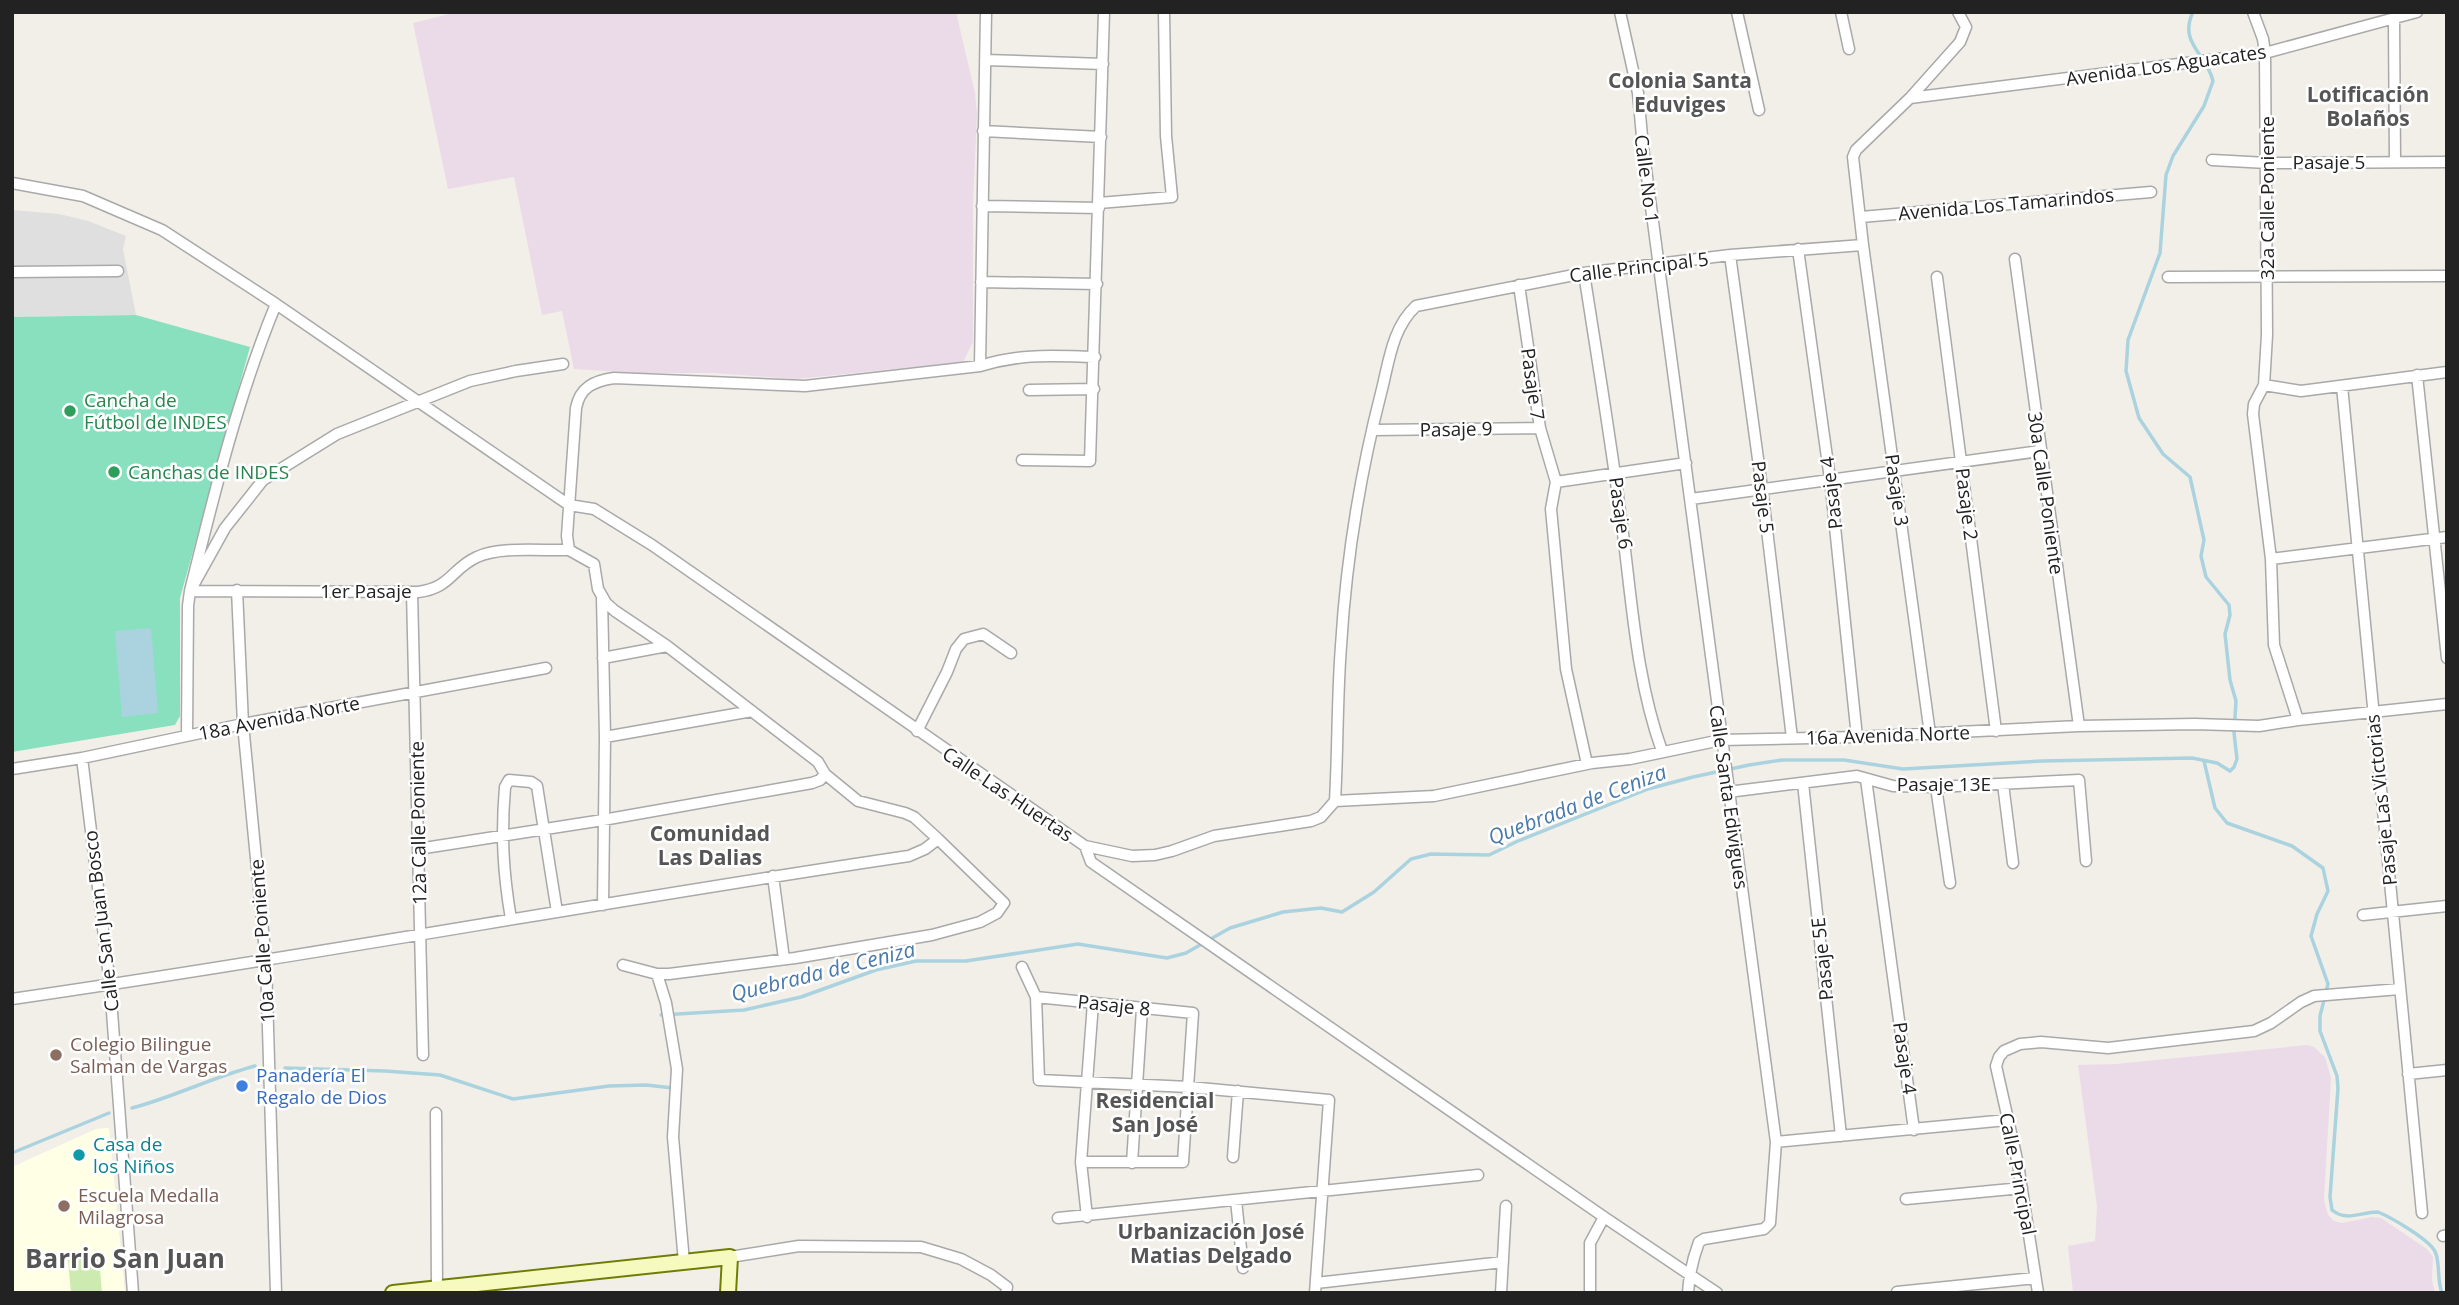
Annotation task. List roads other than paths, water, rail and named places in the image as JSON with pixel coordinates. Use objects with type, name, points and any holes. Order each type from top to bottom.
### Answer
[{"type":"street","points":[[980,366],[986,12]]},
{"type":"street","points":[[1022,460],[1090,461],[1104,12]]},
{"type":"street","points":[[982,206],[1099,205],[1172,197],[1166,136],[1164,12]]},
{"type":"street","name":"Calle No 1","points":[[1620,12],[1638,93],[1658,263]]},
{"type":"street","points":[[1737,12],[1759,110]]},
{"type":"street","points":[[1841,12],[1849,49]]},
{"type":"street","points":[[1910,98],[1965,34],[1966,27],[1958,12]]},
{"type":"street","name":"32a Calle Poniente","points":[[2253,12],[2265,53],[2268,276],[2264,385],[2254,404],[2253,414],[2271,559],[2274,645],[2298,720]]},
{"type":"street","name":"Avenida Los Aguacates","points":[[1910,98],[2265,53],[2417,12]]},
{"type":"street","points":[[2394,20],[2395,162]]},
{"type":"street","points":[[985,60],[1103,64]]},
{"type":"street","name":"Pasaje 3","points":[[1910,98],[1856,149],[1853,157],[1930,734]]},
{"type":"street","points":[[984,131],[1101,137]]},
{"type":"street","name":"Pasaje 5","points":[[2212,160],[2267,163],[2447,162]]},
{"type":"street","name":"Calle Las Huertas","points":[[12,183],[83,196],[162,230],[276,304],[569,505],[594,509],[652,545],[1085,846],[1132,856],[1156,855],[1172,852],[1214,836],[1250,828],[1311,821],[1321,817],[1335,801]]},
{"type":"street","name":"Avenida Los Tamarindos","points":[[1861,217],[2151,192]]},
{"type":"street","name":"Calle Principal 5","points":[[1373,430],[1396,335],[1402,320],[1416,306],[1584,273],[1730,255],[1863,245]]},
{"type":"street","name":"Pasaje 4","points":[[1798,249],[1830,479],[1857,737]]},
{"type":"street","name":"Pasaje 5","points":[[1730,255],[1792,738]]},
{"type":"street","name":"30a Calle Poniente","points":[[2015,259],[2079,726]]},
{"type":"street","name":"Calle Santa Edivigues","points":[[1658,263],[1776,1142],[1771,1218],[1767,1227],[1704,1239],[1699,1242],[1695,1262],[1689,1273]]},
{"type":"street","points":[[12,272],[118,271]]},
{"type":"street","name":"Pasaje 6","points":[[1584,273],[1616,473],[1643,681],[1649,716],[1662,751]]},
{"type":"street","points":[[2168,277],[2447,276]]},
{"type":"street","name":"Pasaje 2","points":[[1937,277],[1996,731]]},
{"type":"street","points":[[981,282],[1097,284]]},
{"type":"street","name":"Pasaje 7","points":[[1519,285],[1539,428],[1556,482]]},
{"type":"street","points":[[187,736],[190,591],[220,472],[260,345],[276,304]]},
{"type":"street","points":[[603,905],[605,737],[602,595],[594,564],[569,550],[567,536],[578,398],[586,387],[599,380],[614,378],[805,386],[980,366],[1006,358],[1031,355],[1095,357]]},
{"type":"street","points":[[190,591],[225,528],[263,480],[337,434],[470,381],[562,364]]},
{"type":"street","points":[[2264,385],[2301,391],[2447,372]]},
{"type":"street","points":[[2417,375],[2447,657]]},
{"type":"street","name":"Pasaje Las Victorias","points":[[2342,386],[2422,1213]]},
{"type":"street","points":[[1029,390],[1094,390]]},
{"type":"street","name":"Pasaje 9","points":[[1373,430],[1539,428]]},
{"type":"street","points":[[1335,801],[1340,645],[1350,554],[1373,430]]},
{"type":"street","points":[[1691,499],[2040,451]]},
{"type":"street","points":[[1587,764],[1566,669],[1551,509],[1556,482],[1686,463]]},
{"type":"street","points":[[2271,559],[2447,537]]},
{"type":"street","name":"1er Pasaje","points":[[190,591],[431,590],[444,584],[468,562],[492,552],[569,550]]},
{"type":"street","name":"10a Calle Poniente","points":[[237,590],[243,724],[266,961],[276,1293]]},
{"type":"street","name":"12a Calle Poniente","points":[[412,592],[423,1055]]},
{"type":"street","points":[[602,595],[615,611],[667,646],[818,762],[825,774],[858,801],[914,817],[1004,903],[997,913],[971,925],[932,935],[784,959],[657,974],[623,965]]},
{"type":"street","points":[[917,731],[956,649],[964,639],[983,634],[1011,653]]},
{"type":"street","points":[[603,658],[667,646]]},
{"type":"street","name":"18a Avenida Norte","points":[[12,769],[82,758],[243,724],[546,668]]},
{"type":"street","name":"16a Avenida Norte","points":[[1335,801],[1434,796],[1587,764],[1630,759],[1721,740],[1857,737],[2079,726],[2250,726],[2447,704]]},
{"type":"street","points":[[605,737],[752,711]]},
{"type":"street","name":"Calle San Juan Bosco","points":[[82,758],[110,985],[133,1293]]},
{"type":"street","points":[[418,849],[812,783],[825,774]]},
{"type":"street","name":"Pasaje 13E","points":[[1728,792],[1857,776],[1893,786],[1936,787],[2079,780],[2086,861]]},
{"type":"street","name":"Pasaje 4","points":[[1866,779],[1914,1130]]},
{"type":"street","points":[[511,919],[501,836],[505,787],[509,780],[531,782],[537,786],[557,912]]},
{"type":"street","name":"Pasaje 5E","points":[[1803,783],[1841,1136]]},
{"type":"street","points":[[2003,784],[2013,863]]},
{"type":"street","points":[[1936,787],[1950,883]]},
{"type":"street","points":[[12,999],[266,961],[420,933],[909,856],[938,839]]},
{"type":"street","points":[[1085,846],[1091,862],[1717,1293]]},
{"type":"street","points":[[773,876],[784,959]]},
{"type":"street","points":[[2363,915],[2447,906]]},
{"type":"street","points":[[1022,967],[1036,997],[1039,1080],[1189,1087],[1329,1100],[1315,1288],[1503,1262]]},
{"type":"street","points":[[657,974],[666,1003],[677,1069],[673,1137],[684,1262]]},
{"type":"street","name":"Calle Principal","points":[[2038,1293],[2022,1188],[1996,1066],[2004,1051],[2020,1044],[2041,1042],[2108,1048],[2254,1031],[2314,996],[2400,989]]},
{"type":"street","name":"Pasaje 8","points":[[1036,997],[1193,1013],[1189,1087]]},
{"type":"street","points":[[1087,1217],[1081,1162],[1093,1003]]},
{"type":"street","points":[[1132,1163],[1142,1009]]},
{"type":"street","points":[[2408,1074],[2447,1070]]},
{"type":"street","points":[[1081,1162],[1183,1162],[1189,1087]]},
{"type":"street","points":[[1233,1157],[1238,1091]]},
{"type":"street","points":[[436,1113],[437,1290]]},
{"type":"street","points":[[1776,1142],[2007,1120]]},
{"type":"street","points":[[1058,1218],[1478,1175]]},
{"type":"street","points":[[1906,1199],[2022,1188]]},
{"type":"street","points":[[1236,1200],[1244,1268]]},
{"type":"street","points":[[1501,1293],[1506,1206]]},
{"type":"street","points":[[1590,1293],[1590,1243],[1604,1217]]},
{"type":"street","points":[[393,1293],[730,1257],[799,1246],[921,1247],[961,1259],[990,1275],[1007,1290]]},
{"type":"street","points":[[728,1293],[730,1257]]},
{"type":"street","points":[[1688,1293],[1689,1273]]},
{"type":"street","points":[[1897,1292],[2035,1278]]},
{"type":"water","points":[[151,628],[158,713],[122,717],[115,631]]},
{"type":"waterway","name":"Quebrada de Ceniza","points":[[661,1015],[744,1010],[801,997],[876,970],[916,961],[966,961],[1078,944],[1167,958],[1186,953],[1230,928],[1283,912],[1321,908],[1342,912],[1374,892],[1411,859],[1431,854],[1489,855],[1648,789],[1749,765],[1782,760],[1844,760],[1903,769],[2042,761],[2192,758],[2217,763],[2230,771],[2237,759],[2234,733],[2236,701],[2230,680],[2225,634],[2230,615],[2229,605],[2206,577],[2201,556],[2204,540],[2190,477],[2163,454],[2139,418],[2126,371],[2128,340],[2160,253],[2166,175],[2173,156],[2204,106],[2213,81],[2191,40],[2189,23],[2193,12]]},
{"type":"waterway","points":[[2204,761],[2215,808],[2227,823],[2292,846],[2323,868],[2328,891],[2317,914],[2311,936],[2328,984],[2320,1016],[2320,1031],[2337,1076],[2338,1088],[2330,1197],[2332,1210],[2348,1216],[2378,1212],[2419,1236],[2436,1254],[2442,1293]]},
{"type":"waterway","name":"Quebrada de Ceniza","points":[[132,1108],[255,1066]]},
{"type":"waterway","name":"Quebrada de Ceniza","points":[[285,1068],[440,1075],[513,1099],[609,1086],[646,1085],[673,1088]]},
{"type":"waterway","name":"Quebrada de Ceniza","points":[[12,1153],[109,1113]]},
{"type":"place","name":"Cancha de Fútbol de INDES","points":[[70,411]]},
{"type":"place","name":"Canchas de INDES","points":[[114,472]]},
{"type":"place","name":"Colegio Bilingue Salman de Vargas","points":[[56,1055]]},
{"type":"place","name":"Panadería El Regalo de Dios","points":[[242,1086]]},
{"type":"place","name":"Casa de los Niños","points":[[79,1155]]},
{"type":"place","name":"Escuela Medalla Milagrosa","points":[[64,1206]]},
{"type":"district","name":"Colonia Santa Eduviges","points":[[1680,92]]},
{"type":"district","name":"Lotificación Bolaños","points":[[2368,106]]},
{"type":"district","name":"Comunidad Las Dalias","points":[[710,845]]},
{"type":"district","name":"Residencial San José","points":[[1155,1112]]},
{"type":"district","name":"Urbanización José Matias Delgado","points":[[1211,1243]]},
{"type":"district","name":"Barrio San Juan","points":[[125,1258]]}]
